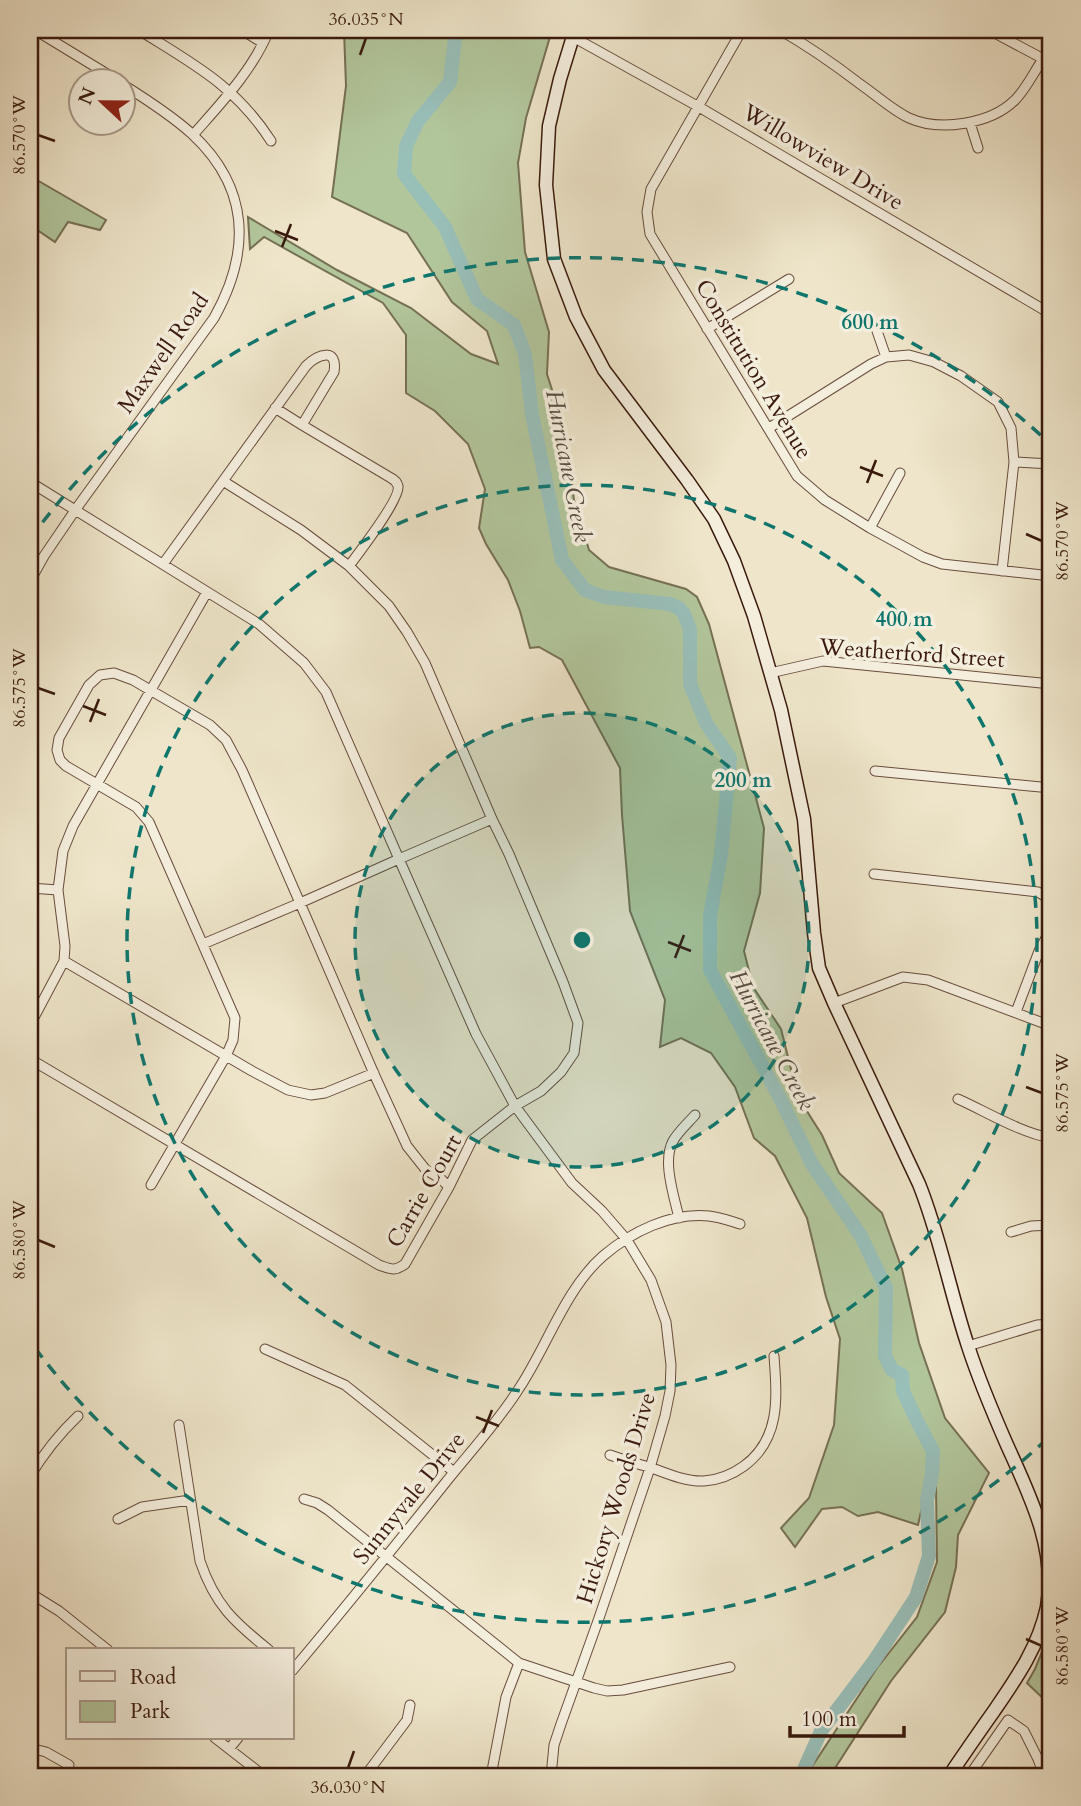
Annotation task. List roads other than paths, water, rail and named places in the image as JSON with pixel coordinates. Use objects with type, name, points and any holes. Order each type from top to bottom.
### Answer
[{"type":"main road","points":[[574,33],[549,126],[546,185],[554,258],[576,317],[604,370],[714,519],[734,561],[754,616],[781,709],[804,819],[814,933],[820,968],[919,1184],[968,1346],[1044,1536],[1049,1571],[1046,1611],[1036,1644],[1018,1676],[949,1776]]},
{"type":"street","points":[[36,30],[95,66]]},
{"type":"street","points":[[53,40],[60,30]]},
{"type":"street","points":[[139,30],[201,68],[230,92],[258,120],[271,141]]},
{"type":"street","points":[[242,30],[263,43]]},
{"type":"street","points":[[193,135],[242,76],[269,30]]},
{"type":"street","name":"Constitution Avenue","points":[[742,30],[651,189],[647,212],[650,234],[797,476],[825,500],[870,528],[942,565],[1051,576]]},
{"type":"street","points":[[780,30],[815,50],[910,119],[940,125],[970,123],[989,117],[1015,100],[1047,61],[989,30]]},
{"type":"street","name":"Willowview Drive","points":[[574,33],[1051,314]]},
{"type":"street","name":"Maxwell Road","points":[[30,581],[76,509],[214,318],[230,285],[239,250],[239,218],[226,177],[218,163],[177,121],[136,93]]},
{"type":"street","points":[[970,123],[978,149]]},
{"type":"street","points":[[707,329],[789,279]]},
{"type":"street","points":[[877,331],[886,357]]},
{"type":"street","points":[[163,564],[306,366],[319,355],[326,355],[332,358],[335,364],[334,372],[302,425]]},
{"type":"street","points":[[769,428],[886,357],[909,355],[934,362],[961,376],[998,402],[1011,428],[1014,462],[1002,571]]},
{"type":"street","points":[[30,403],[30,420]]},
{"type":"street","points":[[275,408],[397,482],[399,488],[393,503],[349,566]]},
{"type":"street","points":[[1014,462],[1051,464]]},
{"type":"street","points":[[870,528],[900,473]]},
{"type":"street","name":"Carrie Court","points":[[175,1144],[379,1265],[398,1269],[405,1264],[472,1140],[515,1106],[541,1091],[561,1072],[573,1053],[578,1023],[564,982],[514,865],[425,663],[407,632],[388,607],[349,566],[301,530],[223,481]]},
{"type":"street","name":"Hickory Woods Drive","points":[[30,482],[259,624],[304,663],[326,692],[475,1034],[515,1106],[572,1183],[607,1216],[627,1240],[660,1301],[670,1345],[671,1365],[665,1416],[650,1468],[555,1745],[551,1776]]},
{"type":"street","points":[[30,1025],[64,961],[65,946],[58,890],[62,851],[73,826],[207,592]]},
{"type":"street","name":"Weatherford Street","points":[[770,673],[823,661],[1051,684]]},
{"type":"street","points":[[151,1185],[226,1056],[233,1040],[235,1018],[149,822],[136,807],[60,760],[57,750],[59,738],[89,685],[100,675],[114,673],[133,680],[210,725],[226,740],[242,770],[407,1146],[426,1170],[449,1186]]},
{"type":"street","points":[[874,771],[1051,788]]},
{"type":"street","points":[[204,944],[492,818]]},
{"type":"street","points":[[874,873],[1038,892],[1051,900]]},
{"type":"street","points":[[30,888],[58,890]]},
{"type":"street","points":[[1016,1012],[1039,951],[1051,929]]},
{"type":"street","points":[[64,961],[288,1090],[311,1095],[337,1089],[374,1073]]},
{"type":"street","points":[[834,1003],[903,977],[928,980],[1051,1026]]},
{"type":"street","points":[[30,1059],[175,1144]]},
{"type":"street","points":[[958,1098],[1051,1138]]},
{"type":"street","points":[[679,1218],[668,1155],[673,1141],[695,1115]]},
{"type":"street","name":"Sunnyvale Drive","points":[[294,1669],[499,1416],[536,1362],[577,1285],[604,1255],[654,1226],[679,1218],[712,1216],[740,1224]]},
{"type":"street","points":[[1012,1232],[1051,1224]]},
{"type":"street","points":[[968,1346],[1037,1325],[1051,1324]]},
{"type":"street","points":[[265,1349],[345,1385],[454,1472]]},
{"type":"street","points":[[610,1455],[679,1478],[703,1481],[729,1475],[751,1461],[767,1440],[774,1424],[774,1356]]},
{"type":"street","points":[[30,1476],[43,1454],[78,1416]]},
{"type":"street","points":[[179,1425],[200,1561],[207,1583],[228,1615],[266,1648]]},
{"type":"street","points":[[304,1499],[328,1510],[519,1663],[607,1691],[730,1667]]},
{"type":"street","points":[[118,1519],[142,1507],[190,1500]]},
{"type":"street","points":[[30,1593],[59,1611],[105,1648]]},
{"type":"street","points":[[491,1776],[506,1697],[519,1663]]},
{"type":"street","points":[[365,1776],[407,1720],[410,1705]]},
{"type":"street","points":[[969,1776],[1008,1720],[1024,1731],[1044,1776]]},
{"type":"street","points":[[218,1740],[264,1776]]},
{"type":"street","points":[[229,1749],[236,1740]]},
{"type":"street","points":[[30,1748],[46,1752],[69,1765]]},
{"type":"waterway","name":"Hurricane Creek","points":[[456,30],[450,82],[418,121],[406,146],[404,174],[445,227],[477,299],[514,325],[525,354],[532,414],[562,560],[585,590],[604,597],[670,604],[684,614],[690,630],[690,684],[706,723],[730,758],[721,855],[710,916],[710,970],[780,1098],[812,1164],[861,1236],[886,1288],[885,1356],[892,1370],[902,1375],[903,1391],[933,1451],[927,1501],[929,1556],[916,1597],[874,1661],[821,1731],[801,1776]]}]
